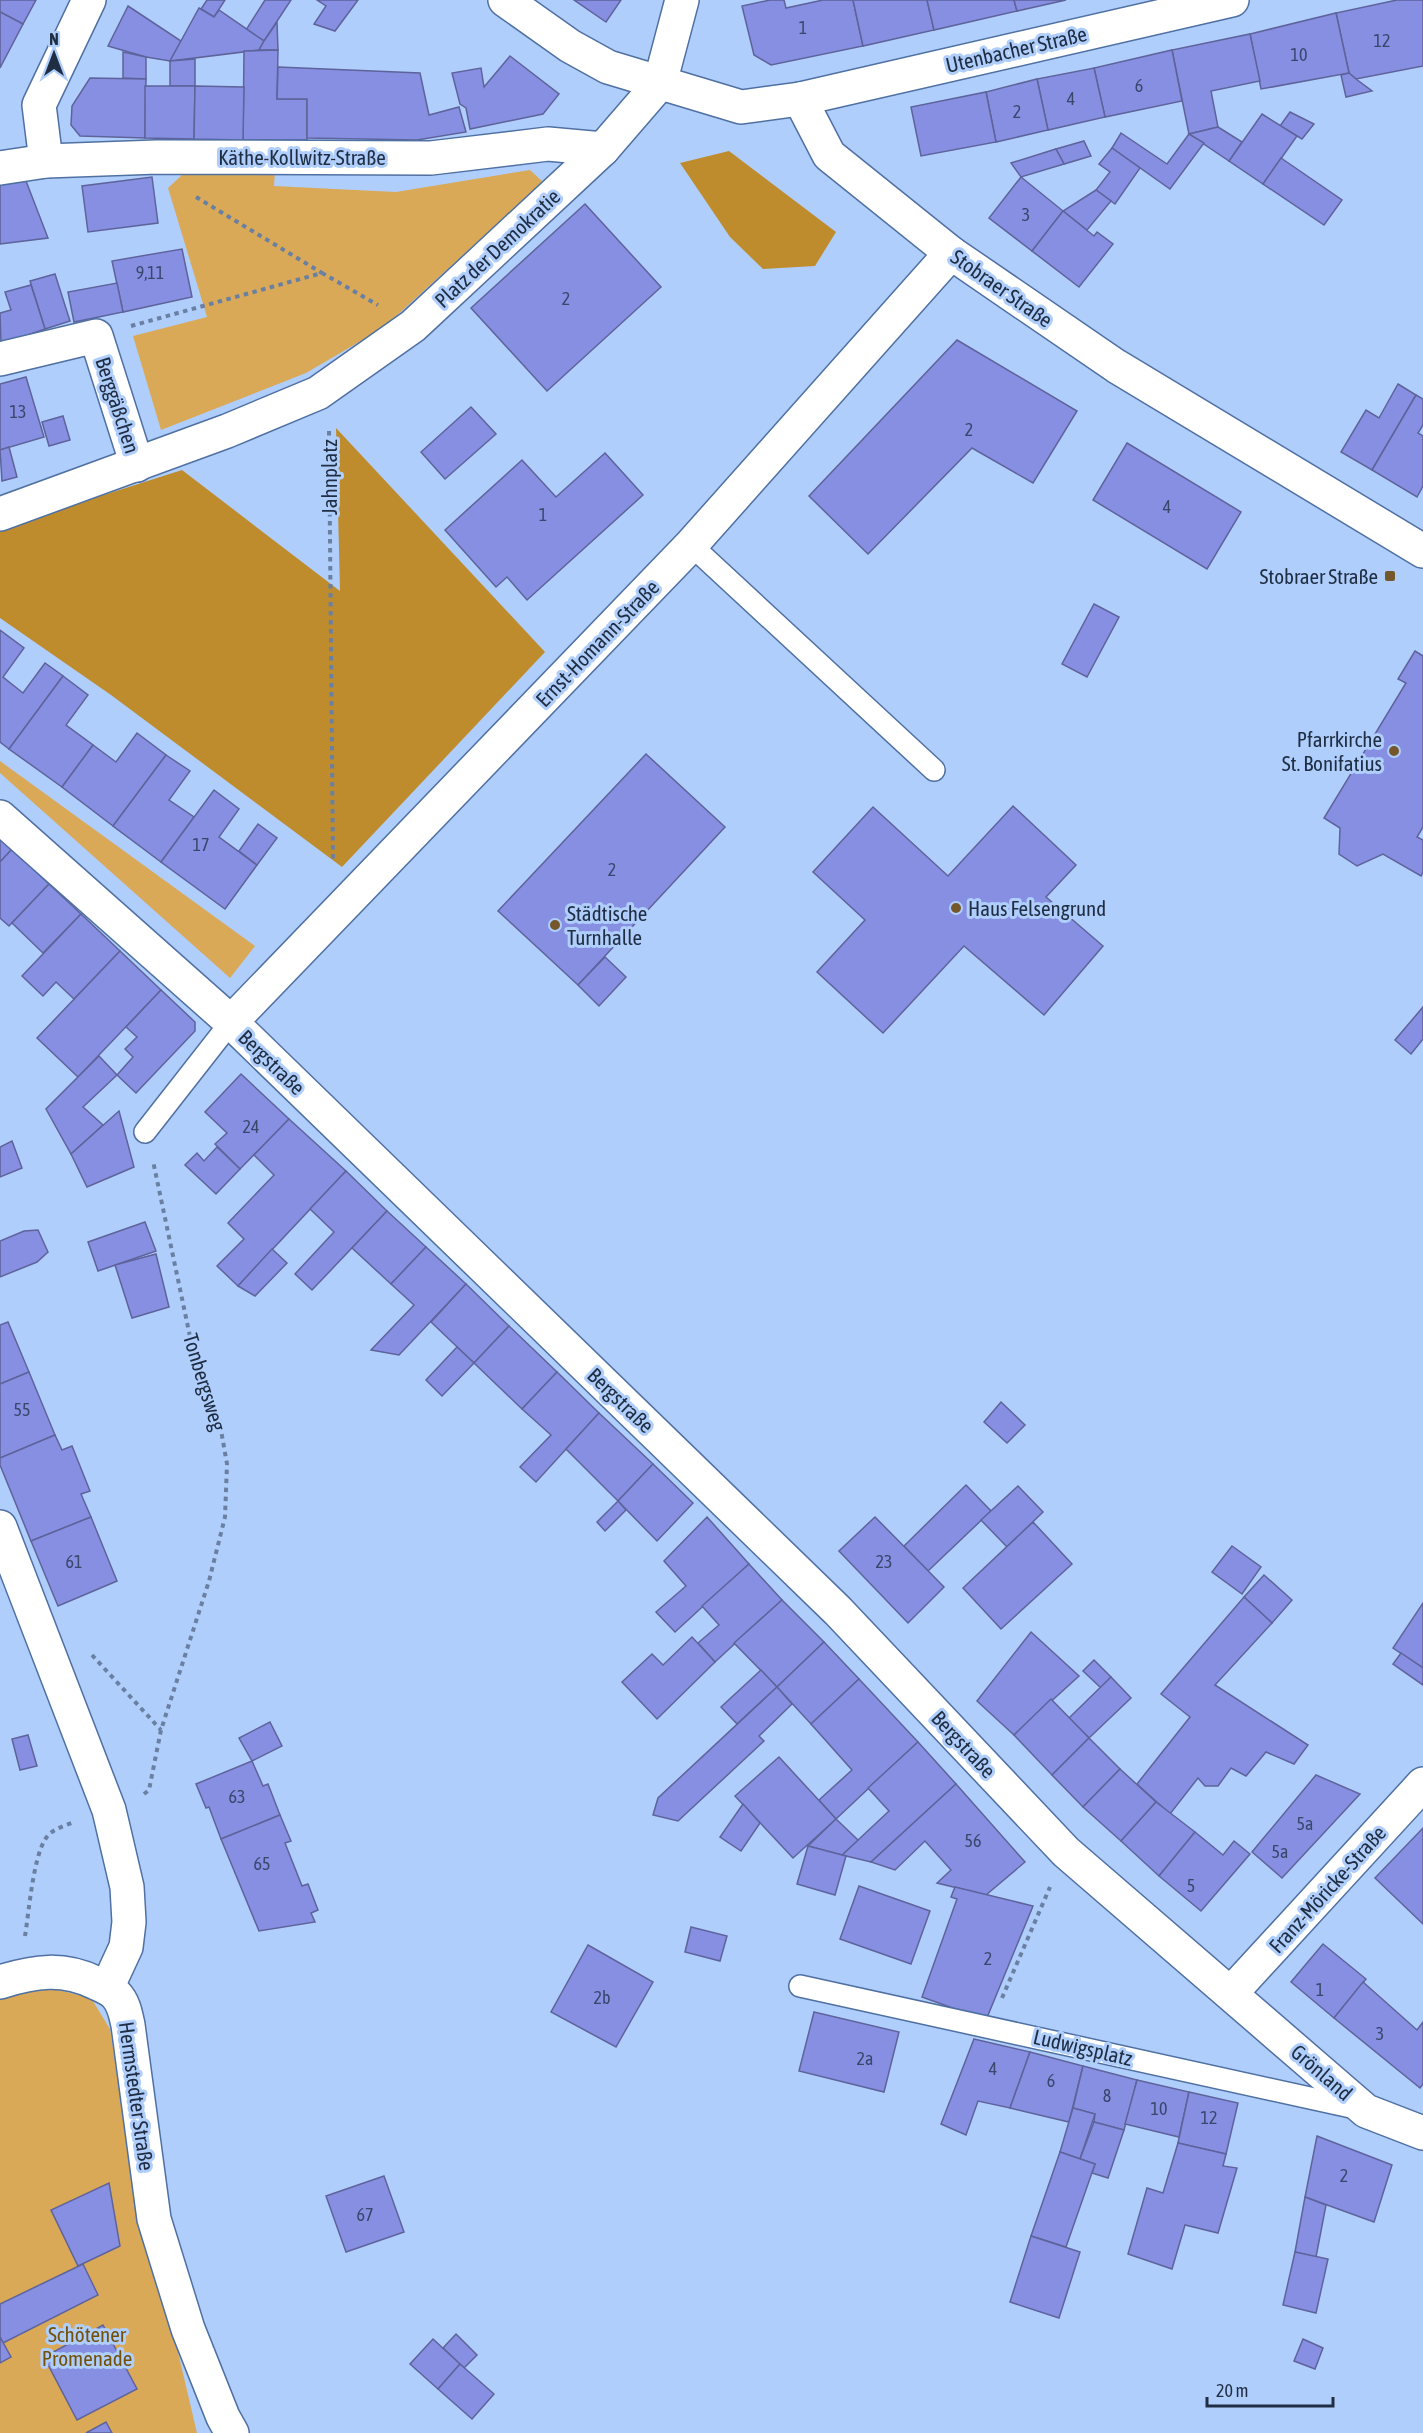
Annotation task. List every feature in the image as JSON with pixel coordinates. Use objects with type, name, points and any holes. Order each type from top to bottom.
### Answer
[{"type":"street","points":[[46,161],[39,105],[89,0]]},
{"type":"street","points":[[505,0],[570,46],[608,67],[741,107],[800,99]]},
{"type":"street","points":[[660,83],[682,0]]},
{"type":"street","name":"Utenbacher Straße","points":[[800,99],[1232,0]]},
{"type":"street","name":"Platz der Demokratie","points":[[318,393],[413,326],[603,149],[660,83]]},
{"type":"street","name":"Stobraer Straße","points":[[800,99],[829,155],[951,253],[1116,366],[1423,552]]},
{"type":"street","name":"Käthe-Kollwitz-Straße","points":[[0,168],[46,161],[157,157],[431,158],[548,144],[603,149]]},
{"type":"street","name":"Ernst-Homann-Straße","points":[[231,1022],[691,545],[951,253]]},
{"type":"street","name":"Berggäßchen","points":[[0,359],[96,336],[137,465]]},
{"type":"street","points":[[0,514],[137,465],[318,393]]},
{"type":"street","name":"Bergstraße","points":[[0,817],[231,1022],[838,1611],[1066,1852],[1231,1994]]},
{"type":"street","points":[[0,1527],[109,1810],[127,1887],[129,1922],[126,1947],[107,1988],[78,1974],[54,1971],[11,1978]]},
{"type":"street","name":"Franz-Möricke-Straße","points":[[1231,1994],[1423,1784]]},
{"type":"street","name":"Hermstedter Straße","points":[[107,1988],[117,1995],[128,2025],[154,2219],[188,2329],[223,2417],[232,2433]]},
{"type":"street","name":"Grönland","points":[[1231,1994],[1366,2110],[1423,2133]]},
{"type":"lane","points":[[691,545],[934,770]]},
{"type":"lane","points":[[145,1132],[231,1022]]},
{"type":"lane","name":"Ludwigsplatz","points":[[800,1986],[1366,2110]]},
{"type":"path","points":[[157,157],[160,175],[413,326]]},
{"type":"path","points":[[96,336],[322,273]]},
{"type":"path","name":"Jahnplatz","points":[[318,393],[329,417],[333,873],[353,895]]},
{"type":"path","name":"Tonbergsweg","points":[[145,1132],[196,1365],[219,1419],[227,1464],[225,1516],[209,1581],[161,1730],[149,1790]]},
{"type":"path","points":[[48,1652],[79,1641],[161,1730]]},
{"type":"path","points":[[11,1978],[23,1945],[38,1857],[45,1839],[56,1829],[109,1810]]},
{"type":"path","points":[[991,2027],[1037,1913],[1066,1852]]},
{"type":"green space","points":[[530,170],[543,182],[383,328],[306,373],[161,430],[133,336],[207,317],[168,188],[182,175],[275,171],[274,186],[396,192]]},
{"type":"green space","points":[[0,761],[255,946],[230,978],[0,773]]},
{"type":"green space","name":"Schötener Promenade","points":[[46,1987],[91,1998],[110,2029],[139,2221],[173,2331],[197,2433],[0,2433],[0,1993]]},
{"type":"shaded area","points":[[729,151],[836,232],[815,266],[763,269],[730,237],[680,163]]},
{"type":"shaded area","points":[[336,428],[545,652],[342,867],[111,695],[0,618],[0,528],[182,470],[340,591]]},
{"type":"building","points":[[0,0],[36,0],[23,24],[0,12]]},
{"type":"building","points":[[207,0],[225,0],[214,17],[201,9]]},
{"type":"building","points":[[265,0],[291,0],[264,41],[246,30]]},
{"type":"building","points":[[317,0],[358,0],[335,31],[314,24],[326,6]]},
{"type":"building","points":[[574,0],[621,0],[606,22]]},
{"type":"building","points":[[770,0],[784,0],[786,8],[823,0],[853,0],[863,46],[771,65],[754,55],[742,6]]},
{"type":"building","points":[[853,0],[927,0],[934,30],[863,46]]},
{"type":"building","points":[[927,0],[1014,0],[1017,11],[934,30]]},
{"type":"building","points":[[1014,0],[1066,0],[1017,11]]},
{"type":"building","points":[[1397,0],[1423,0],[1423,66],[1356,79],[1349,73],[1336,13]]},
{"type":"building","points":[[128,6],[181,41],[170,61],[108,46]]},
{"type":"building","points":[[199,8],[214,17],[219,10],[264,41],[259,50],[170,61]]},
{"type":"building","points":[[0,12],[23,24],[0,68]]},
{"type":"building","points":[[1336,13],[1349,73],[1261,89],[1250,34]]},
{"type":"building","points":[[277,22],[278,50],[259,50],[264,41]]},
{"type":"building","points":[[1250,34],[1260,81],[1211,91],[1218,127],[1189,134],[1172,50]]},
{"type":"building","points":[[278,50],[277,99],[307,99],[307,140],[243,140],[244,51]]},
{"type":"building","points":[[1172,50],[1182,101],[1105,117],[1094,68]]},
{"type":"building","points":[[123,52],[146,57],[146,79],[123,78]]},
{"type":"building","points":[[510,56],[559,94],[543,114],[470,129],[466,108],[460,104],[452,73],[481,68],[484,87]]},
{"type":"building","points":[[195,59],[195,86],[170,86],[170,61]]},
{"type":"building","points":[[278,67],[420,73],[429,115],[459,107],[466,132],[417,140],[307,138],[307,99],[277,99]]},
{"type":"building","points":[[1094,68],[1105,117],[1048,130],[1037,79]]},
{"type":"building","points":[[1349,73],[1372,91],[1346,97],[1341,75]]},
{"type":"building","points":[[90,78],[146,79],[145,138],[80,136],[71,125],[72,106]]},
{"type":"building","points":[[1037,79],[1048,130],[996,142],[986,92]]},
{"type":"building","points":[[145,86],[195,86],[194,139],[145,138]]},
{"type":"building","points":[[195,86],[244,87],[243,140],[194,139]]},
{"type":"building","points":[[986,92],[996,142],[921,156],[911,107]]},
{"type":"building","points":[[1290,112],[1314,124],[1302,139],[1280,126]]},
{"type":"building","points":[[1262,114],[1297,136],[1263,184],[1229,161]]},
{"type":"building","points":[[1218,127],[1242,142],[1229,161],[1189,134]]},
{"type":"building","points":[[1121,133],[1167,164],[1189,134],[1204,143],[1170,189],[1112,148]]},
{"type":"building","points":[[1084,141],[1091,156],[1064,164],[1056,149]]},
{"type":"building","points":[[1112,148],[1140,168],[1115,204],[1096,190],[1110,172],[1099,164]]},
{"type":"building","points":[[1056,149],[1064,164],[1021,177],[1011,163]]},
{"type":"building","points":[[1281,158],[1342,200],[1324,225],[1263,184]]},
{"type":"building","points":[[152,177],[158,223],[88,232],[82,186]]},
{"type":"building","points":[[1021,177],[1063,211],[1032,251],[989,218]]},
{"type":"building","points":[[26,181],[48,238],[0,244],[0,185]]},
{"type":"building","points":[[1096,190],[1111,201],[1087,230],[1063,211]]},
{"type":"building","points":[[585,204],[661,287],[547,391],[471,308]]},
{"type":"building","points":[[1063,211],[1094,236],[1097,232],[1113,244],[1079,287],[1032,251]]},
{"type":"building","points":[[182,249],[192,297],[123,312],[112,261]]},
{"type":"building","points":[[55,274],[70,321],[45,329],[30,281]]},
{"type":"building","points":[[117,283],[123,312],[74,322],[68,292]]},
{"type":"building","points":[[31,285],[45,329],[1,344],[0,313],[11,310],[5,292]]},
{"type":"building","points":[[957,340],[1077,411],[1033,483],[972,448],[868,554],[809,496]]},
{"type":"building","points":[[26,377],[44,437],[0,450],[0,384]]},
{"type":"building","points":[[1398,384],[1416,395],[1372,470],[1341,452],[1366,410],[1379,418]]},
{"type":"building","points":[[1416,395],[1423,399],[1423,425],[1418,433],[1423,436],[1423,486],[1417,497],[1372,470]]},
{"type":"building","points":[[471,407],[496,434],[445,479],[421,452]]},
{"type":"building","points":[[63,416],[70,440],[49,446],[42,422]]},
{"type":"building","points":[[1127,443],[1241,512],[1207,569],[1093,500]]},
{"type":"building","points":[[9,447],[17,477],[2,481],[0,450]]},
{"type":"building","points":[[605,453],[643,495],[527,600],[507,577],[496,587],[445,530],[522,460],[556,497]]},
{"type":"building","points":[[1094,604],[1119,617],[1087,677],[1062,664]]},
{"type":"building","points":[[0,630],[24,648],[3,677],[23,693],[45,663],[63,676],[9,749],[0,742]]},
{"type":"building","name":"Pfarrkirche St. Bonifatius","points":[[1415,651],[1423,656],[1423,827],[1417,837],[1423,840],[1421,876],[1383,854],[1357,866],[1339,854],[1340,828],[1324,818],[1406,683],[1398,679]]},
{"type":"building","points":[[63,676],[88,695],[66,725],[93,745],[62,787],[9,749]]},
{"type":"building","points":[[137,733],[166,755],[113,826],[62,787],[93,745],[116,762]]},
{"type":"building","points":[[646,754],[725,827],[578,985],[498,911]]},
{"type":"building","points":[[166,755],[190,771],[169,800],[194,817],[161,862],[113,826]]},
{"type":"building","points":[[214,790],[239,809],[219,837],[257,865],[225,909],[161,862]]},
{"type":"building","name":"Haus Felsengrund","points":[[1013,806],[1076,865],[1046,897],[1103,946],[1044,1015],[964,946],[883,1033],[817,972],[865,920],[813,872],[873,807],[948,876]]},
{"type":"building","points":[[258,824],[277,838],[257,865],[239,851]]},
{"type":"building","points":[[0,838],[12,849],[0,862]]},
{"type":"building","points":[[12,849],[49,884],[9,926],[0,918],[0,862]]},
{"type":"building","points":[[49,884],[81,914],[43,953],[12,923]]},
{"type":"building","points":[[81,914],[120,951],[74,999],[56,982],[43,996],[22,976]]},
{"type":"building","points":[[120,951],[161,990],[78,1077],[37,1038]]},
{"type":"building","points":[[605,957],[626,977],[599,1006],[578,985]]},
{"type":"building","points":[[161,990],[195,1022],[195,1031],[136,1093],[117,1075],[133,1057],[125,1049],[137,1037],[126,1027]]},
{"type":"building","points":[[1423,1007],[1423,1039],[1411,1054],[1395,1040]]},
{"type":"building","points":[[99,1056],[117,1075],[83,1107],[103,1125],[71,1154],[46,1109]]},
{"type":"building","points":[[241,1074],[289,1119],[240,1169],[215,1144],[227,1133],[205,1112]]},
{"type":"building","points":[[119,1111],[134,1167],[87,1187],[71,1154]]},
{"type":"building","points":[[289,1119],[346,1171],[238,1286],[217,1266],[244,1239],[228,1223],[274,1175],[254,1155]]},
{"type":"building","points":[[12,1141],[22,1168],[0,1177],[0,1147]]},
{"type":"building","points":[[217,1147],[240,1169],[216,1194],[185,1165],[197,1153],[204,1161]]},
{"type":"building","points":[[346,1171],[387,1211],[312,1290],[295,1274],[334,1232],[310,1209]]},
{"type":"building","points":[[387,1211],[426,1247],[391,1284],[352,1248]]},
{"type":"building","points":[[145,1222],[156,1251],[98,1271],[88,1242]]},
{"type":"building","points":[[38,1230],[48,1252],[37,1262],[0,1277],[0,1241],[24,1231]]},
{"type":"building","points":[[426,1247],[466,1284],[399,1355],[371,1350],[414,1305],[391,1284]]},
{"type":"building","points":[[272,1249],[287,1263],[255,1296],[238,1286]]},
{"type":"building","points":[[156,1254],[169,1307],[132,1318],[115,1265]]},
{"type":"building","points":[[466,1284],[509,1326],[474,1363],[431,1322]]},
{"type":"building","points":[[8,1322],[29,1372],[0,1384],[0,1325]]},
{"type":"building","points":[[509,1326],[557,1372],[522,1409],[474,1363]]},
{"type":"building","points":[[457,1347],[474,1363],[442,1396],[426,1380]]},
{"type":"building","points":[[29,1372],[55,1435],[0,1458],[0,1384]]},
{"type":"building","points":[[557,1372],[599,1413],[536,1482],[520,1467],[551,1435],[522,1409]]},
{"type":"building","points":[[1001,1402],[1025,1425],[1007,1443],[984,1422]]},
{"type":"building","points":[[599,1413],[653,1464],[618,1501],[566,1449]]},
{"type":"building","points":[[55,1435],[62,1450],[72,1446],[90,1491],[81,1494],[91,1517],[31,1541],[0,1465],[0,1458]]},
{"type":"building","points":[[653,1464],[693,1503],[657,1541],[618,1501]]},
{"type":"building","points":[[966,1485],[991,1511],[928,1571],[904,1546]]},
{"type":"building","points":[[1018,1486],[1043,1512],[1007,1547],[981,1520]]},
{"type":"building","points":[[618,1501],[626,1510],[605,1531],[597,1522]]},
{"type":"building","points":[[91,1517],[117,1581],[58,1606],[31,1541]]},
{"type":"building","points":[[707,1517],[749,1564],[675,1632],[656,1612],[686,1586],[664,1561]]},
{"type":"building","points":[[875,1517],[944,1587],[908,1623],[839,1551]]},
{"type":"building","points":[[1033,1522],[1072,1564],[1001,1629],[963,1588]]},
{"type":"building","points":[[1232,1546],[1261,1567],[1242,1594],[1212,1572]]},
{"type":"building","points":[[749,1564],[782,1600],[715,1662],[698,1643],[719,1625],[702,1606]]},
{"type":"building","points":[[1264,1575],[1292,1600],[1272,1623],[1244,1597]]},
{"type":"building","points":[[1244,1597],[1272,1623],[1215,1685],[1308,1745],[1294,1764],[1266,1752],[1246,1776],[1231,1768],[1218,1786],[1205,1786],[1198,1778],[1170,1814],[1137,1784],[1190,1717],[1161,1694]]},
{"type":"building","points":[[782,1600],[824,1642],[777,1687],[734,1643]]},
{"type":"building","points":[[1423,1603],[1423,1668],[1393,1648]]},
{"type":"building","points":[[1031,1632],[1079,1676],[1014,1735],[977,1701]]},
{"type":"building","points":[[692,1637],[715,1662],[657,1719],[622,1682],[652,1654],[663,1665]]},
{"type":"building","points":[[824,1642],[859,1679],[811,1724],[777,1687]]},
{"type":"building","points":[[1401,1653],[1423,1668],[1423,1685],[1393,1664]]},
{"type":"building","points":[[1094,1660],[1111,1677],[1101,1688],[1083,1671]]},
{"type":"building","points":[[761,1670],[777,1687],[737,1724],[721,1707]]},
{"type":"building","points":[[1111,1677],[1131,1698],[1089,1738],[1069,1718]]},
{"type":"building","points":[[859,1679],[918,1742],[836,1819],[819,1800],[852,1770],[811,1724]]},
{"type":"building","points":[[777,1687],[792,1704],[759,1736],[764,1741],[678,1821],[653,1815],[658,1798]]},
{"type":"building","points":[[1051,1699],[1089,1738],[1052,1775],[1014,1735]]},
{"type":"building","points":[[270,1722],[282,1746],[252,1761],[239,1738]]},
{"type":"building","points":[[28,1735],[37,1766],[20,1770],[12,1739]]},
{"type":"building","points":[[1089,1738],[1120,1769],[1083,1807],[1052,1775]]},
{"type":"building","points":[[918,1742],[956,1784],[871,1862],[842,1855],[889,1811],[868,1788]]},
{"type":"building","points":[[779,1757],[836,1819],[793,1858],[735,1796]]},
{"type":"building","points":[[252,1761],[263,1786],[268,1784],[280,1815],[221,1839],[209,1807],[206,1808],[196,1784]]},
{"type":"building","points":[[1120,1769],[1156,1802],[1121,1841],[1083,1807]]},
{"type":"building","points":[[1316,1775],[1360,1794],[1282,1878],[1252,1852]]},
{"type":"building","points":[[956,1784],[1025,1862],[986,1895],[937,1883],[951,1870],[925,1841],[895,1870],[871,1862]]},
{"type":"building","points":[[1156,1802],[1195,1832],[1159,1876],[1121,1841]]},
{"type":"building","points":[[743,1804],[760,1823],[741,1851],[720,1837]]},
{"type":"building","points":[[280,1815],[291,1841],[285,1843],[302,1886],[308,1884],[318,1910],[311,1913],[315,1922],[259,1931],[221,1839]]},
{"type":"building","points":[[836,1819],[858,1840],[842,1855],[808,1846]]},
{"type":"building","points":[[1423,1828],[1423,1924],[1375,1878]]},
{"type":"building","points":[[1195,1832],[1223,1855],[1234,1841],[1250,1854],[1201,1911],[1159,1876]]},
{"type":"building","points":[[808,1846],[846,1856],[835,1895],[797,1884]]},
{"type":"building","points":[[859,1886],[930,1911],[911,1964],[840,1939]]},
{"type":"building","points":[[955,1887],[1033,1906],[986,2020],[922,1997],[957,1899],[951,1897]]},
{"type":"building","points":[[691,1927],[727,1936],[720,1961],[685,1952]]},
{"type":"building","points":[[1323,1944],[1366,1979],[1334,2018],[1291,1982]]},
{"type":"building","points":[[588,1945],[653,1982],[616,2047],[551,2012]]},
{"type":"building","points":[[1363,1982],[1417,2030],[1423,2022],[1423,2084],[1420,2088],[1334,2018]]},
{"type":"building","points":[[814,2012],[899,2032],[884,2092],[799,2071]]},
{"type":"building","points":[[974,2039],[1030,2052],[1010,2108],[978,2101],[966,2135],[941,2124]]},
{"type":"building","points":[[1030,2052],[1083,2066],[1069,2122],[1010,2108]]},
{"type":"building","points":[[1083,2066],[1137,2080],[1124,2130],[1094,2122],[1095,2114],[1073,2108]]},
{"type":"building","points":[[1137,2080],[1189,2092],[1179,2137],[1125,2124]]},
{"type":"building","points":[[1189,2092],[1238,2103],[1226,2154],[1178,2143]]},
{"type":"building","points":[[1073,2108],[1095,2114],[1080,2159],[1060,2152]]},
{"type":"building","points":[[1094,2122],[1124,2130],[1108,2178],[1092,2173],[1095,2164],[1080,2159]]},
{"type":"building","points":[[1317,2136],[1392,2165],[1374,2222],[1305,2197]]},
{"type":"building","points":[[1178,2143],[1226,2154],[1223,2166],[1237,2168],[1218,2233],[1185,2225],[1172,2269],[1128,2254],[1147,2188],[1163,2193]]},
{"type":"building","points":[[1060,2152],[1095,2164],[1066,2247],[1031,2236]]},
{"type":"building","points":[[384,2176],[404,2232],[346,2252],[326,2196]]},
{"type":"building","points":[[109,2183],[120,2246],[78,2266],[51,2210]]},
{"type":"building","points":[[1305,2197],[1326,2205],[1316,2257],[1295,2252]]},
{"type":"building","points":[[1031,2236],[1080,2252],[1059,2318],[1010,2302]]},
{"type":"building","points":[[1295,2252],[1328,2259],[1316,2313],[1283,2305]]},
{"type":"building","points":[[83,2264],[98,2295],[3,2343],[0,2337],[0,2304]]},
{"type":"building","points":[[103,2325],[137,2389],[77,2420],[44,2357]]},
{"type":"building","points":[[456,2334],[477,2355],[464,2368],[443,2348]]},
{"type":"building","points":[[0,2337],[11,2357],[0,2363]]},
{"type":"building","points":[[433,2339],[460,2364],[438,2389],[410,2364]]},
{"type":"building","points":[[1303,2339],[1323,2348],[1315,2369],[1294,2361]]},
{"type":"building","points":[[460,2364],[494,2394],[472,2419],[438,2389]]},
{"type":"building","points":[[106,2422],[112,2433],[86,2433]]},
{"type":"place","name":"Stobraer Straße","points":[[1390,576]]},
{"type":"place","name":"Pfarrkirche St. Bonifatius","points":[[1394,751]]},
{"type":"place","name":"Haus Felsengrund","points":[[956,908]]},
{"type":"place","name":"Städtische Turnhalle","points":[[555,925]]}]
